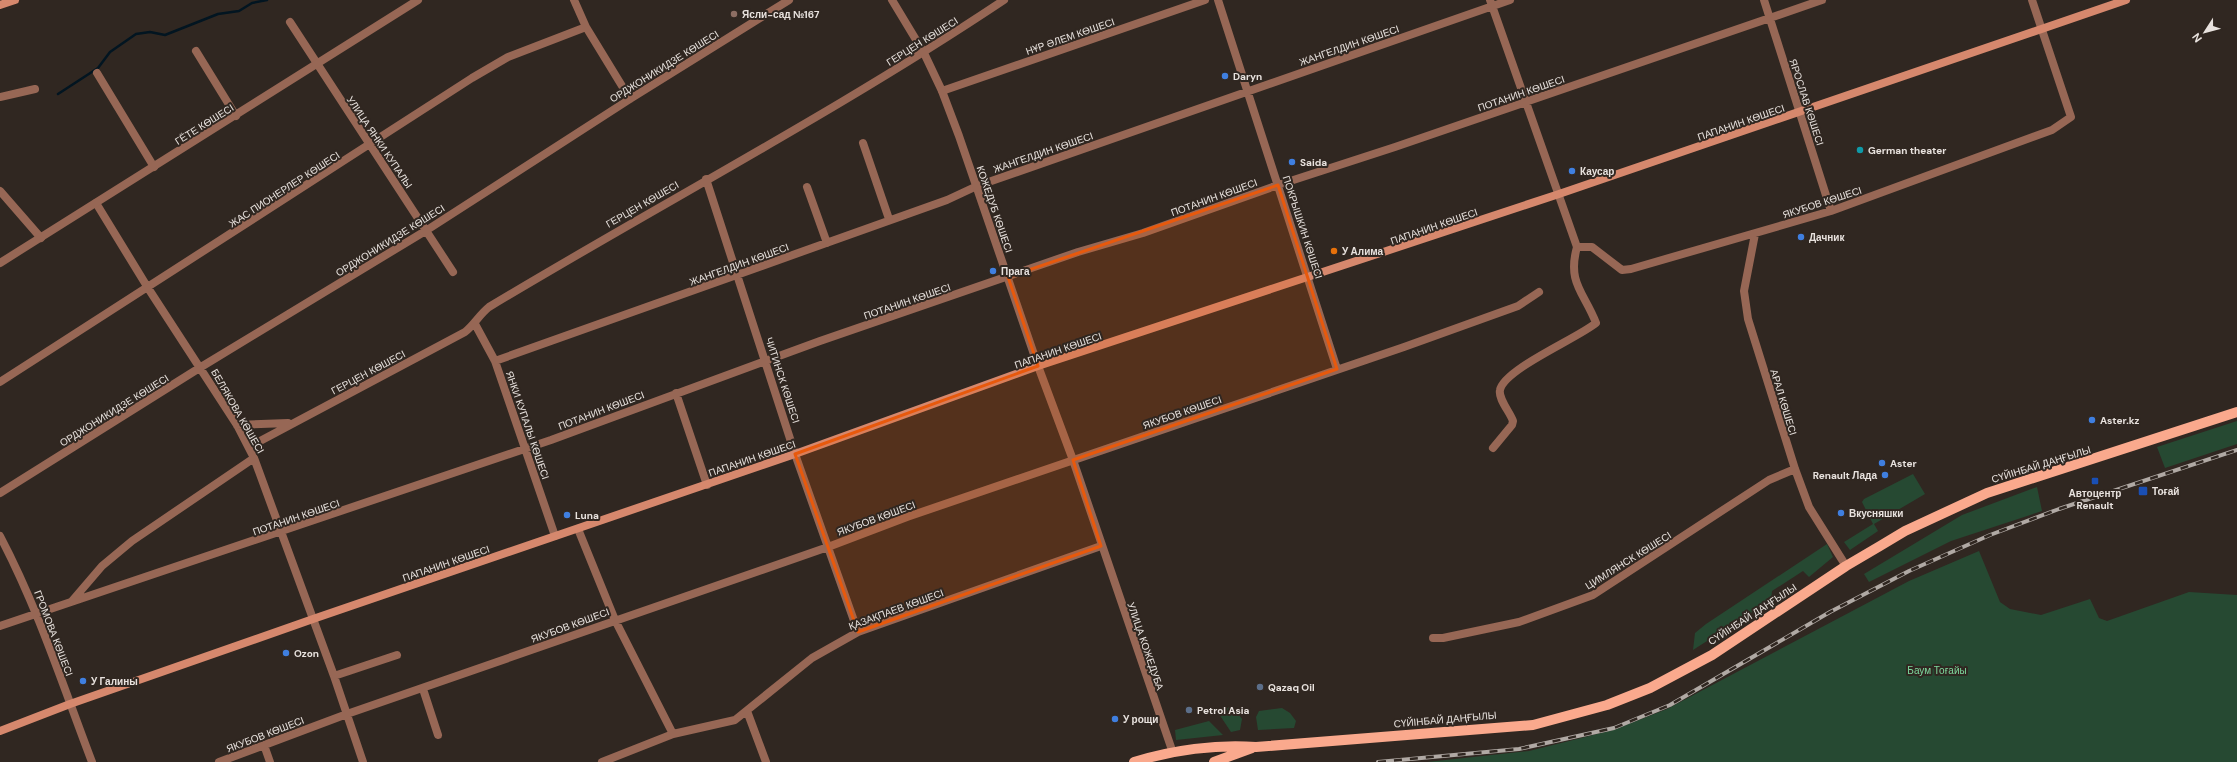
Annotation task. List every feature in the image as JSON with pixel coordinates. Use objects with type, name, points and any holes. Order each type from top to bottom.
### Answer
[{"type":"main road","points":[[0,5],[15,0]]},
{"type":"main road","name":"ПАПАНИН КӨШЕСІ","points":[[0,731],[70,704],[313,619],[707,485],[1038,366],[1309,278],[1559,194],[2126,0]]},
{"type":"main road","name":"СҮЙІНБАЙ ДАҢҒЫЛЫ","points":[[1134,762],[1172,753],[1232,745],[1256,746],[1533,725],[1564,718],[1607,705],[1650,688],[1712,655],[1846,566],[1905,531],[1987,493],[2237,412]]},
{"type":"main road","name":"СҮЙІНБАЙ ДАҢҒЫЛЫ","points":[[1214,762],[1256,746]]},
{"type":"street","name":"ГЁТЕ КӨШЕСІ","points":[[0,263],[236,116],[418,0]]},
{"type":"street","points":[[574,0],[586,27],[630,99]]},
{"type":"street","name":"ОРДЖОНИКИДЗЕ КӨШЕСІ","points":[[0,493],[201,367],[427,230],[630,99],[789,0]]},
{"type":"street","name":"КОЖЕДУБ КӨШЕСІ","points":[[892,0],[924,53],[942,91],[977,186],[1038,366],[1073,460],[1101,546]]},
{"type":"street","name":"ГЕРЦЕН КӨШЕСІ","points":[[249,447],[291,423],[465,332],[475,324],[481,313],[488,307],[924,53],[1004,0]]},
{"type":"street","name":"НҰР ӘЛЕМ КӨШЕСІ","points":[[942,91],[1205,0]]},
{"type":"street","name":"ПОКРЫШКИН КӨШЕСІ","points":[[1218,0],[1246,91],[1309,278],[1337,369]]},
{"type":"street","name":"ЖАНГЕЛДИН КӨШЕСІ","points":[[496,361],[738,276],[888,220],[947,200],[977,186],[1491,3],[1510,0]]},
{"type":"street","name":"ЯРОСЛАВ КӨШЕСІ","points":[[1764,0],[1831,211]]},
{"type":"street","name":"ПОТАНИН КӨШЕСІ","points":[[0,626],[36,612],[93,596],[283,532],[1078,252],[1143,233],[1278,185],[1822,0]]},
{"type":"street","points":[[2032,0],[2042,28]]},
{"type":"street","points":[[1491,3],[1577,247],[1572,263],[1578,290],[1590,306],[1596,322],[1585,331],[1522,367],[1503,384],[1500,390],[1500,396],[1513,421],[1512,425],[1493,448]]},
{"type":"street","name":"УЛИЦА ЯНКИ КУПАЛЫ","points":[[290,22],[453,272]]},
{"type":"street","name":"ЖАС ПИОНЕРЛЕР КӨШЕСІ","points":[[0,382],[508,57],[586,27]]},
{"type":"street","name":"ЯКУБОВ КӨШЕСІ","points":[[1577,247],[1592,247],[1622,270],[1631,269],[1831,211],[2052,130],[2071,117],[2042,28]]},
{"type":"street","points":[[196,51],[236,116]]},
{"type":"street","points":[[97,73],[154,167]]},
{"type":"street","points":[[0,97],[35,88]]},
{"type":"street","points":[[863,143],[888,220]]},
{"type":"street","name":"ЧИТИНСК КӨШЕСІ","points":[[706,180],[795,454],[858,632]]},
{"type":"street","points":[[807,187],[827,243]]},
{"type":"street","points":[[0,191],[41,238]]},
{"type":"street","name":"БЕЛЯКОВА КӨШЕСІ","points":[[96,203],[148,288],[201,367],[249,447],[283,532],[363,762]]},
{"type":"street","name":"АРАЛ КӨШЕСІ","points":[[1755,234],[1744,291],[1748,319],[1795,469],[1809,507],[1846,566]]},
{"type":"street","name":"ЯКУБОВ КӨШЕСІ","points":[[219,762],[347,714],[423,689],[615,620],[828,547],[907,517],[1518,306],[1539,292]]},
{"type":"street","name":"ЯНКИ КУПАЛЫ КӨШЕСІ","points":[[475,324],[496,361],[556,536]]},
{"type":"street","points":[[676,393],[707,485]]},
{"type":"street","points":[[237,425],[291,423]]},
{"type":"street","points":[[72,601],[102,566],[132,541],[254,458]]},
{"type":"street","name":"ЦИМЛЯНСК КӨШЕСІ","points":[[1433,638],[1443,638],[1519,622],[1593,595],[1769,480],[1795,469]]},
{"type":"street","points":[[578,529],[615,620],[673,734]]},
{"type":"street","name":"ГРОМОВА КӨШЕСІ","points":[[0,536],[19,573],[36,612],[92,762]]},
{"type":"street","name":"ҚАЗАҚПАЕВ КӨШЕСІ","points":[[602,762],[625,758],[673,734],[735,720],[812,658],[858,632],[1101,546]]},
{"type":"street","name":"УЛИЦА КОЖЕДУБА","points":[[1101,546],[1172,753]]},
{"type":"street","points":[[334,676],[397,655]]},
{"type":"street","points":[[423,689],[438,735]]},
{"type":"street","points":[[747,711],[766,762]]},
{"type":"street","points":[[264,745],[270,762]]},
{"type":"highlighted area","points":[[1278,185],[1337,369],[1073,460],[1101,546],[858,632],[795,454],[1038,366],[1008,277]]},
{"type":"green space","points":[[2237,421],[2237,444],[2165,468],[2157,447]]},
{"type":"green space","points":[[1913,474],[1925,494],[1874,524],[1878,531],[1850,550],[1844,542],[1873,524],[1862,502],[1864,499]]},
{"type":"green space","points":[[2037,487],[2042,511],[1951,541],[1869,582],[1864,574],[1962,515]]},
{"type":"green space","points":[[1827,544],[1833,557],[1809,577],[1803,571],[1772,591],[1771,600],[1693,650],[1695,633],[1706,624]]},
{"type":"green space","name":"Баум Тоғайы","points":[[1979,551],[2000,602],[2010,609],[2041,615],[2090,599],[2099,618],[2107,621],[2189,592],[2237,595],[2237,762],[1427,762],[1529,751],[1613,730],[1667,709],[1909,581]]},
{"type":"green space","points":[[1232,705],[1242,719],[1240,730],[1231,732],[1219,714]]},
{"type":"green space","points":[[1282,708],[1290,713],[1296,721],[1294,728],[1258,730],[1256,717],[1259,711]]},
{"type":"green space","points":[[1209,721],[1223,735],[1176,740],[1175,730]]},
{"type":"waterway","points":[[58,94],[98,68],[110,52],[136,34],[150,32],[165,35],[218,14],[239,11],[252,3],[267,0]]},
{"type":"railway","points":[[1378,762],[1519,749],[1614,728],[1670,705],[1830,612],[1909,571],[1990,535],[2059,509],[2237,450]]},
{"type":"place","name":"Ясли-сад №167","points":[[734,14]]},
{"type":"place","name":"Daryn","points":[[1225,76]]},
{"type":"place","name":"German theater","points":[[1860,150]]},
{"type":"place","name":"Saida","points":[[1292,162]]},
{"type":"place","name":"Каусар","points":[[1572,171]]},
{"type":"place","name":"Дачник","points":[[1801,237]]},
{"type":"place","name":"У Алима","points":[[1334,251]]},
{"type":"place","name":"Прага","points":[[993,271]]},
{"type":"place","name":"Aster.kz","points":[[2092,420]]},
{"type":"place","name":"Aster","points":[[1882,463]]},
{"type":"place","name":"Renault Лада","points":[[1885,475]]},
{"type":"place","name":"Автоцентр Renault","points":[[2095,481]]},
{"type":"place","name":"Тоғай","points":[[2143,491]]},
{"type":"place","name":"Вкусняшки","points":[[1841,513]]},
{"type":"place","name":"Luna","points":[[567,515]]},
{"type":"place","name":"Ozon","points":[[286,653]]},
{"type":"place","name":"У Галины","points":[[83,681]]},
{"type":"place","name":"Qazaq Oil","points":[[1260,687]]},
{"type":"place","name":"Petrol Asia","points":[[1189,710]]},
{"type":"place","name":"У рощи","points":[[1115,719]]}]
